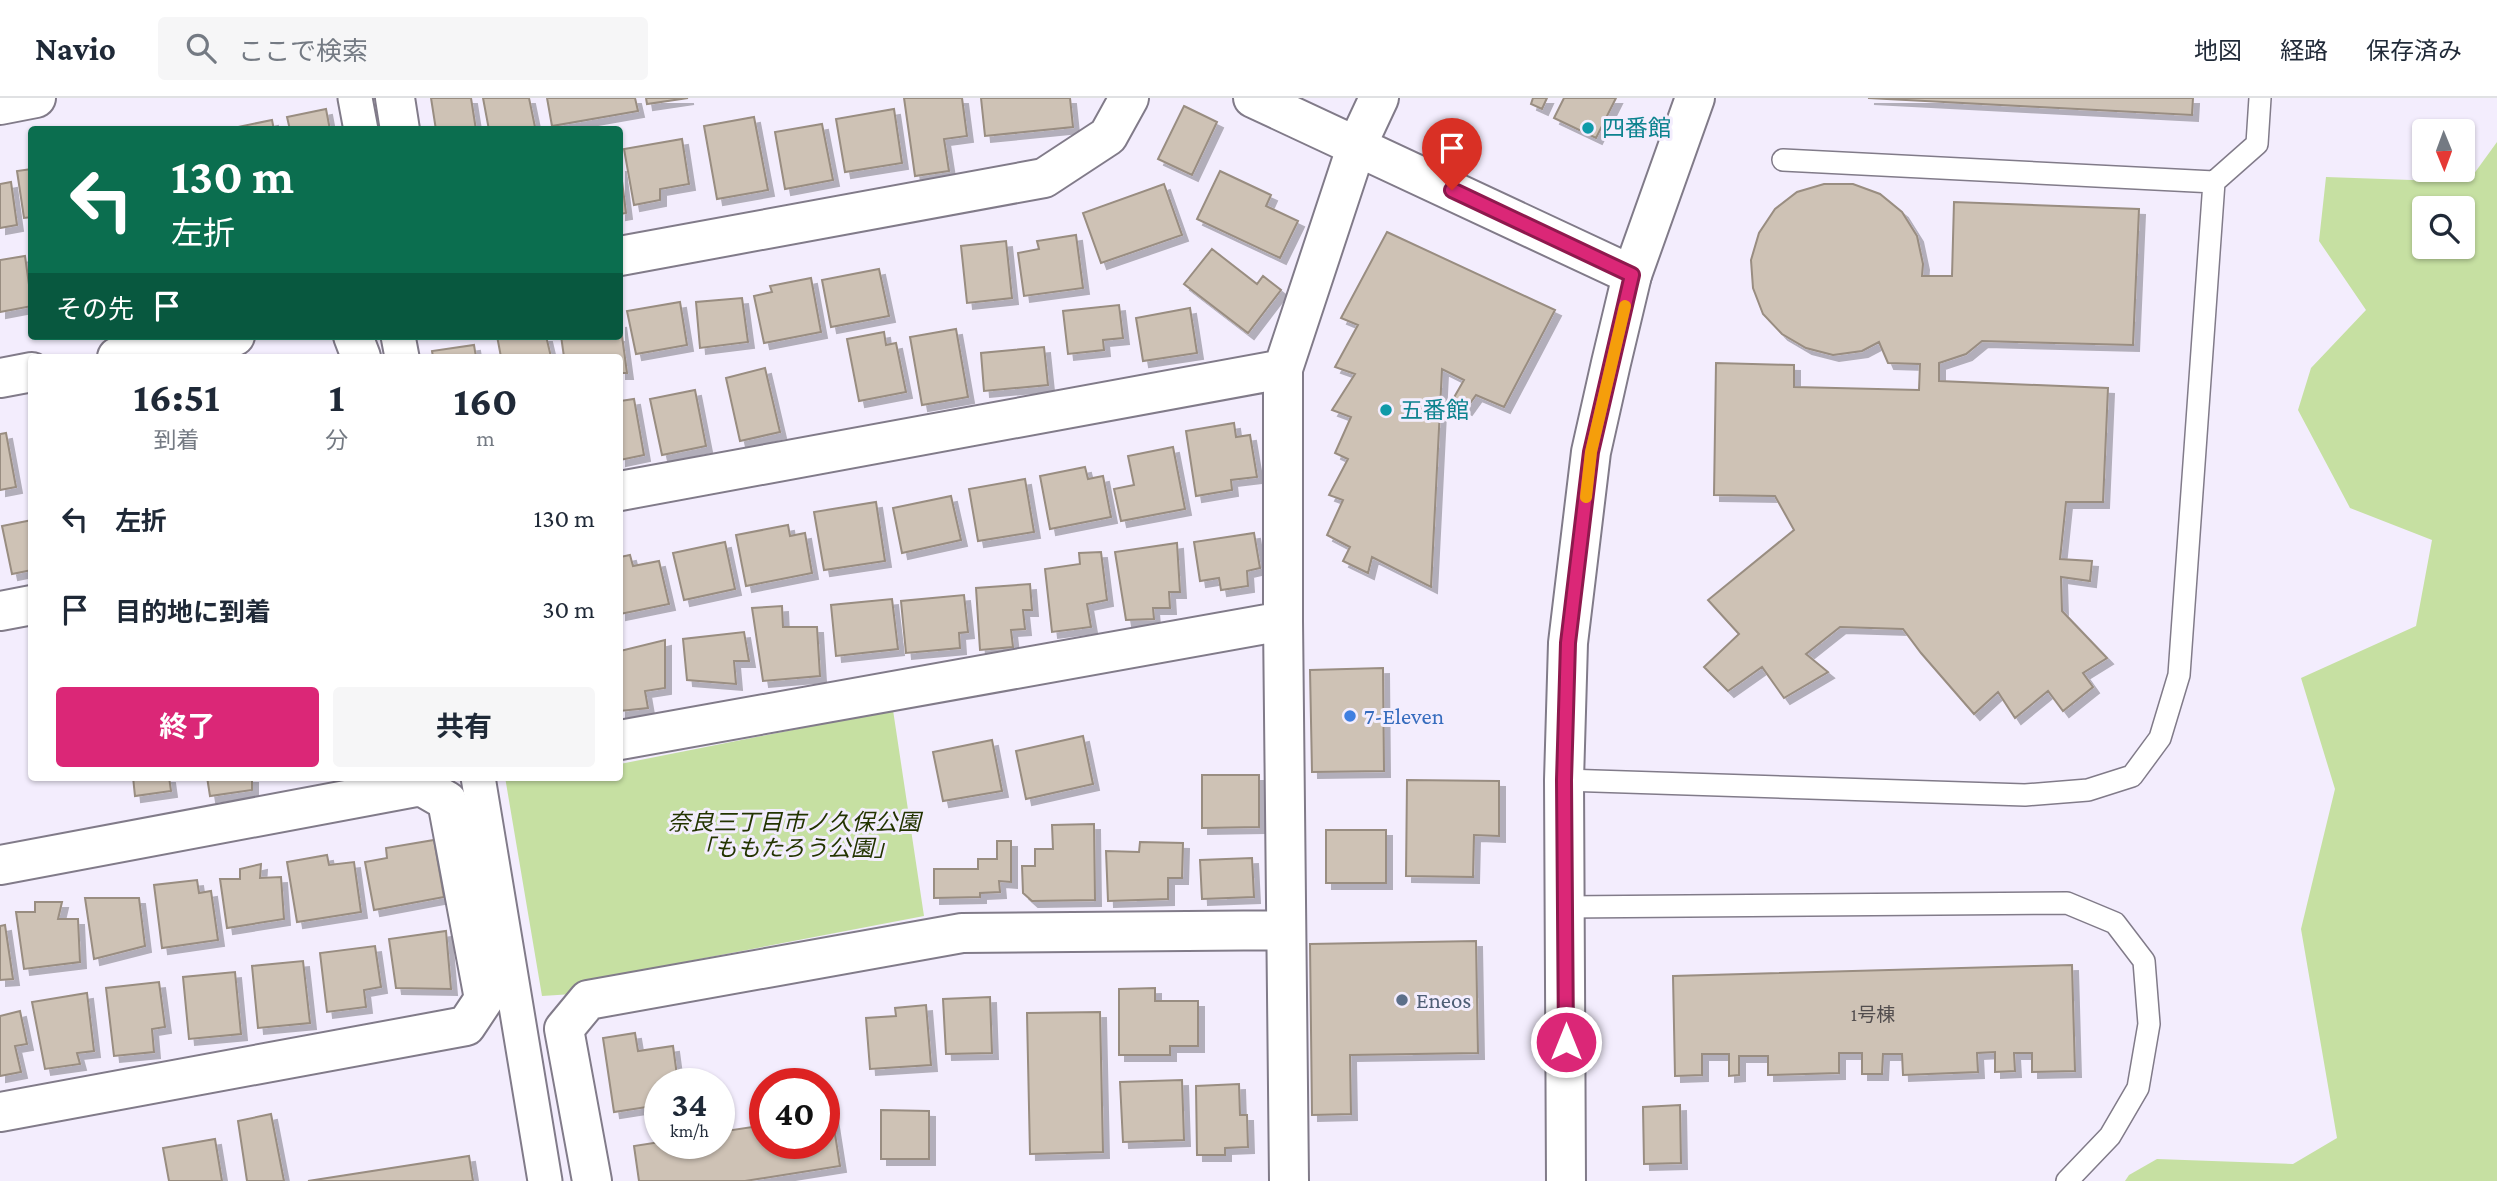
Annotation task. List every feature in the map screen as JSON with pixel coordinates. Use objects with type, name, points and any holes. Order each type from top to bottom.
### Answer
[{"type":"street","points":[[0,105],[36,98]]},
{"type":"street","points":[[355,98],[360,126]]},
{"type":"street","points":[[395,98],[399,126]]},
{"type":"street","points":[[623,255],[1044,178],[1108,136],[1129,98]]},
{"type":"street","points":[[1253,98],[1632,275]]},
{"type":"street","points":[[1289,1181],[1283,369],[1357,145],[1379,98]]},
{"type":"street","points":[[1566,1181],[1564,780],[1568,643],[1591,452],[1632,275],[1695,98]]},
{"type":"street","points":[[134,354],[213,340]]},
{"type":"street","points":[[623,490],[1283,369]]},
{"type":"street","points":[[0,378],[28,373]]},
{"type":"street","points":[[0,611],[28,606]]},
{"type":"street","points":[[623,739],[1283,621]]},
{"type":"street","points":[[0,864],[449,781]]},
{"type":"street","points":[[479,781],[545,1181]]},
{"type":"street","points":[[421,786],[447,801],[454,838],[484,999],[466,1026]]},
{"type":"street","points":[[592,1181],[565,1029],[587,1000],[962,933],[1286,930]]},
{"type":"street","points":[[0,1112],[518,1017],[565,1029]]},
{"type":"lane","points":[[1783,160],[2214,182],[2257,144],[2260,98]]},
{"type":"lane","points":[[1564,780],[2025,795],[2088,790],[2132,776],[2160,738],[2179,675],[2214,182]]},
{"type":"lane","points":[[1566,907],[2067,903],[2115,923],[2144,961],[2150,1024],[2138,1088],[2110,1136],[2067,1181]]},
{"type":"green space","points":[[2497,142],[2497,1181],[2125,1181],[2129,1175],[2157,1159],[2293,1164],[2337,1138],[2301,929],[2335,789],[2301,678],[2416,626],[2432,540],[2350,508],[2298,410],[2311,368],[2366,310],[2319,241],[2326,177],[2412,182],[2475,182],[2475,172]]},
{"type":"green space","name":"奈良三丁目市ノ久保公園 「ももたろう公園」","points":[[893,710],[924,916],[590,980],[573,994],[542,996],[506,781],[623,781],[623,763]]},
{"type":"building","points":[[431,98],[471,98],[475,126],[435,126]]},
{"type":"building","points":[[483,98],[529,98],[535,126],[488,126]]},
{"type":"building","points":[[547,98],[635,98],[638,111],[552,126]]},
{"type":"building","points":[[646,98],[688,98],[647,104]]},
{"type":"building","points":[[904,98],[962,98],[967,136],[944,139],[949,171],[915,176]]},
{"type":"building","points":[[981,98],[1070,98],[1073,127],[985,136]]},
{"type":"building","name":"四番館","points":[[1533,98],[1547,98],[1542,109],[1531,104]]},
{"type":"building","name":"四番館","points":[[1564,98],[1616,98],[1596,138],[1554,118]]},
{"type":"building","points":[[1868,98],[2193,98],[2192,115]]},
{"type":"building","points":[[1184,106],[1217,122],[1192,175],[1158,159]]},
{"type":"building","points":[[326,109],[329,126],[289,126],[287,117]]},
{"type":"building","points":[[894,109],[902,163],[845,172],[836,119]]},
{"type":"building","points":[[754,117],[768,190],[717,199],[704,126]]},
{"type":"building","points":[[272,120],[273,126],[243,126]]},
{"type":"building","points":[[822,124],[833,180],[785,189],[775,132]]},
{"type":"building","points":[[682,139],[689,184],[660,189],[660,200],[634,205],[624,149]]},
{"type":"building","points":[[28,170],[28,218],[24,218],[17,171]]},
{"type":"building","points":[[1220,171],[1271,195],[1266,206],[1298,221],[1280,258],[1197,219]]},
{"type":"building","points":[[11,182],[17,225],[0,228],[0,184]]},
{"type":"building","points":[[1164,184],[1182,235],[1101,263],[1083,213]]},
{"type":"building","points":[[1824,184],[1853,184],[1880,194],[1902,212],[1917,236],[1923,264],[1922,276],[1952,276],[1954,202],[2139,209],[2133,345],[1982,341],[1966,354],[1939,363],[1939,381],[2108,388],[2103,502],[2066,502],[2060,559],[2092,561],[2090,581],[2061,577],[2062,611],[2107,658],[2083,673],[2093,687],[2063,711],[2048,691],[2015,718],[1998,692],[1974,714],[1903,629],[1840,627],[1806,654],[1828,672],[1784,698],[1762,667],[1728,691],[1704,667],[1739,634],[1708,600],[1794,530],[1775,496],[1714,495],[1716,363],[1794,365],[1794,387],[1919,390],[1920,364],[1888,363],[1879,342],[1862,351],[1833,355],[1806,348],[1782,334],[1763,314],[1753,288],[1751,260],[1759,233],[1775,209],[1797,192]]},
{"type":"building","points":[[623,189],[626,213],[623,214]]},
{"type":"building","name":"五番館","points":[[1387,232],[1555,310],[1504,407],[1476,395],[1466,409],[1452,401],[1464,380],[1442,369],[1431,587],[1372,557],[1368,573],[1343,561],[1350,547],[1327,535],[1343,500],[1329,495],[1348,459],[1335,453],[1351,417],[1332,410],[1355,374],[1335,367],[1358,325],[1341,318]]},
{"type":"building","points":[[1076,235],[1083,288],[1024,296],[1018,253],[1039,249],[1037,241]]},
{"type":"building","points":[[1006,241],[1012,298],[967,303],[961,246]]},
{"type":"building","points":[[1212,249],[1257,284],[1263,276],[1281,290],[1248,333],[1184,284]]},
{"type":"building","points":[[25,256],[28,307],[0,312],[0,260]]},
{"type":"building","points":[[879,269],[889,316],[831,327],[822,280]]},
{"type":"building","points":[[811,278],[821,332],[764,343],[754,296],[772,292],[770,286]]},
{"type":"building","points":[[742,298],[748,342],[700,348],[696,302]]},
{"type":"building","points":[[680,302],[687,345],[636,354],[627,311]]},
{"type":"building","points":[[1119,305],[1123,338],[1103,340],[1104,350],[1068,354],[1063,311]]},
{"type":"building","points":[[1190,308],[1197,353],[1143,361],[1136,318]]},
{"type":"building","points":[[956,329],[968,397],[922,405],[910,337]]},
{"type":"building","points":[[884,332],[886,345],[896,343],[906,392],[859,401],[847,339]]},
{"type":"building","points":[[498,340],[547,340],[550,354],[500,354]]},
{"type":"building","points":[[562,340],[623,340],[627,373],[623,373],[623,354],[564,354]]},
{"type":"building","points":[[474,345],[476,354],[432,354],[432,351]]},
{"type":"building","points":[[1044,347],[1048,385],[984,391],[981,353]]},
{"type":"building","points":[[765,368],[780,432],[740,441],[726,378]]},
{"type":"building","points":[[695,390],[706,446],[662,455],[650,399]]},
{"type":"building","points":[[634,399],[644,455],[623,459],[623,401]]},
{"type":"building","points":[[1234,423],[1236,437],[1250,435],[1257,477],[1231,480],[1232,490],[1196,496],[1186,431]]},
{"type":"building","points":[[6,433],[16,487],[0,490],[0,434]]},
{"type":"building","points":[[1173,447],[1185,509],[1121,521],[1114,489],[1134,485],[1128,456]]},
{"type":"building","points":[[1085,467],[1088,479],[1103,476],[1111,517],[1050,529],[1040,476]]},
{"type":"building","points":[[1025,479],[1034,532],[978,541],[969,489]]},
{"type":"building","points":[[951,496],[961,540],[902,553],[893,508]]},
{"type":"building","points":[[876,502],[885,561],[824,570],[814,512]]},
{"type":"building","points":[[28,521],[28,571],[12,574],[2,526]]},
{"type":"building","points":[[788,525],[790,536],[805,533],[812,573],[746,586],[736,535]]},
{"type":"building","points":[[1254,533],[1260,568],[1247,571],[1248,586],[1221,590],[1219,578],[1200,581],[1194,542]]},
{"type":"building","points":[[725,542],[735,589],[684,600],[673,553]]},
{"type":"building","points":[[1177,543],[1180,592],[1169,592],[1170,608],[1153,608],[1154,619],[1126,620],[1115,552]]},
{"type":"building","points":[[1101,552],[1107,600],[1087,604],[1091,627],[1052,632],[1045,569],[1080,564],[1079,553]]},
{"type":"building","points":[[630,555],[633,566],[659,561],[669,604],[623,613],[623,556]]},
{"type":"building","points":[[1030,584],[1032,610],[1023,610],[1025,629],[1011,630],[1013,647],[980,650],[976,588]]},
{"type":"building","points":[[964,595],[968,632],[959,633],[960,648],[906,653],[901,601]]},
{"type":"building","points":[[892,599],[898,649],[836,656],[831,605]]},
{"type":"building","points":[[782,606],[783,627],[817,627],[820,676],[763,681],[752,608]]},
{"type":"building","points":[[744,632],[749,661],[734,661],[736,684],[687,680],[683,639]]},
{"type":"building","points":[[665,640],[665,688],[645,691],[648,708],[623,711],[623,650]]},
{"type":"building","points":[[1383,668],[1384,771],[1312,772],[1310,670]]},
{"type":"building","points":[[1083,736],[1093,784],[1026,799],[1016,751]]},
{"type":"building","points":[[992,740],[1002,791],[943,801],[933,752]]},
{"type":"building","points":[[1202,775],[1259,775],[1259,827],[1202,828]]},
{"type":"building","points":[[1407,780],[1499,781],[1499,836],[1474,835],[1473,877],[1406,876]]},
{"type":"building","points":[[133,781],[170,781],[171,791],[135,796]]},
{"type":"building","points":[[208,781],[252,781],[252,790],[210,796]]},
{"type":"building","points":[[1094,824],[1095,900],[1032,901],[1023,893],[1022,866],[1035,866],[1035,849],[1053,849],[1052,825]]},
{"type":"building","points":[[1326,830],[1386,830],[1386,883],[1326,883]]},
{"type":"building","points":[[434,840],[444,897],[374,910],[365,862],[387,858],[386,848]]},
{"type":"building","points":[[997,841],[1011,841],[1011,882],[999,881],[1000,892],[980,893],[980,897],[934,898],[934,869],[978,869],[978,859],[997,859]]},
{"type":"building","points":[[1140,842],[1183,843],[1182,878],[1168,878],[1168,899],[1108,901],[1106,851],[1139,852]]},
{"type":"building","points":[[327,855],[329,865],[354,862],[361,912],[297,922],[287,862]]},
{"type":"building","points":[[1252,858],[1254,897],[1202,899],[1200,860]]},
{"type":"building","points":[[261,864],[260,878],[281,877],[284,919],[227,928],[220,879],[240,879],[240,869]]},
{"type":"building","points":[[197,880],[199,893],[211,891],[218,940],[162,948],[154,885]]},
{"type":"building","points":[[85,898],[139,898],[145,946],[94,959]]},
{"type":"building","points":[[35,902],[62,902],[58,919],[78,919],[80,962],[24,969],[16,912],[35,912]]},
{"type":"building","points":[[5,925],[13,979],[0,980],[0,926]]},
{"type":"building","points":[[446,931],[451,989],[396,988],[389,939]]},
{"type":"building","points":[[1476,941],[1478,1053],[1350,1055],[1351,1114],[1312,1115],[1310,944]]},
{"type":"building","points":[[375,946],[381,987],[364,990],[366,1007],[327,1012],[320,953]]},
{"type":"building","points":[[303,961],[310,1023],[258,1028],[252,966]]},
{"type":"building","points":[[2072,965],[2075,1071],[2032,1072],[2032,1053],[2014,1053],[2015,1071],[1995,1072],[1995,1052],[1977,1053],[1978,1072],[1903,1075],[1902,1054],[1883,1054],[1882,1074],[1862,1074],[1862,1053],[1839,1053],[1839,1073],[1768,1075],[1768,1056],[1739,1056],[1739,1075],[1729,1076],[1729,1054],[1702,1054],[1702,1075],[1675,1076],[1673,976]]},
{"type":"building","points":[[235,972],[241,1034],[189,1039],[183,977]]},
{"type":"building","points":[[159,982],[165,1027],[152,1029],[154,1052],[114,1056],[106,988]]},
{"type":"building","points":[[1155,988],[1155,1001],[1198,1001],[1198,1046],[1170,1046],[1170,1055],[1119,1055],[1119,989]]},
{"type":"building","points":[[87,993],[94,1051],[77,1053],[80,1064],[45,1069],[32,1002]]},
{"type":"building","points":[[990,997],[992,1053],[946,1054],[943,999]]},
{"type":"building","points":[[926,1005],[931,1065],[870,1069],[866,1018],[896,1016],[895,1008]]},
{"type":"building","points":[[20,1011],[27,1044],[15,1046],[21,1072],[0,1076],[0,1016]]},
{"type":"building","points":[[1100,1012],[1103,1152],[1030,1154],[1027,1013]]},
{"type":"building","points":[[635,1033],[638,1051],[673,1046],[676,1068],[644,1068],[644,1107],[614,1112],[603,1038]]},
{"type":"building","points":[[1182,1080],[1184,1140],[1123,1142],[1120,1082]]},
{"type":"building","points":[[1239,1084],[1240,1115],[1247,1115],[1248,1147],[1225,1148],[1225,1155],[1197,1155],[1196,1086]]},
{"type":"building","points":[[1680,1105],[1681,1163],[1644,1164],[1643,1107]]},
{"type":"building","points":[[881,1110],[929,1111],[929,1159],[881,1159]]},
{"type":"building","points":[[271,1114],[284,1181],[247,1181],[238,1121]]},
{"type":"building","points":[[749,1127],[749,1159],[839,1159],[840,1166],[745,1181],[639,1181],[634,1146],[644,1144],[644,1159],[735,1159],[735,1130]]},
{"type":"building","points":[[215,1139],[222,1181],[169,1181],[163,1148]]},
{"type":"building","points":[[469,1156],[473,1181],[308,1181]]},
{"type":"slow traffic","points":[[1586,497],[1591,452],[1625,306]]},
{"type":"place","name":"四番館","points":[[1588,128]]},
{"type":"place","name":"五番館","points":[[1386,410]]},
{"type":"place","name":"7-Eleven","points":[[1350,716]]},
{"type":"place","name":"Eneos","points":[[1402,1000]]},
{"type":"route","points":[[1452,190],[1632,275],[1591,452],[1568,643],[1564,780],[1566,1042]]}]
